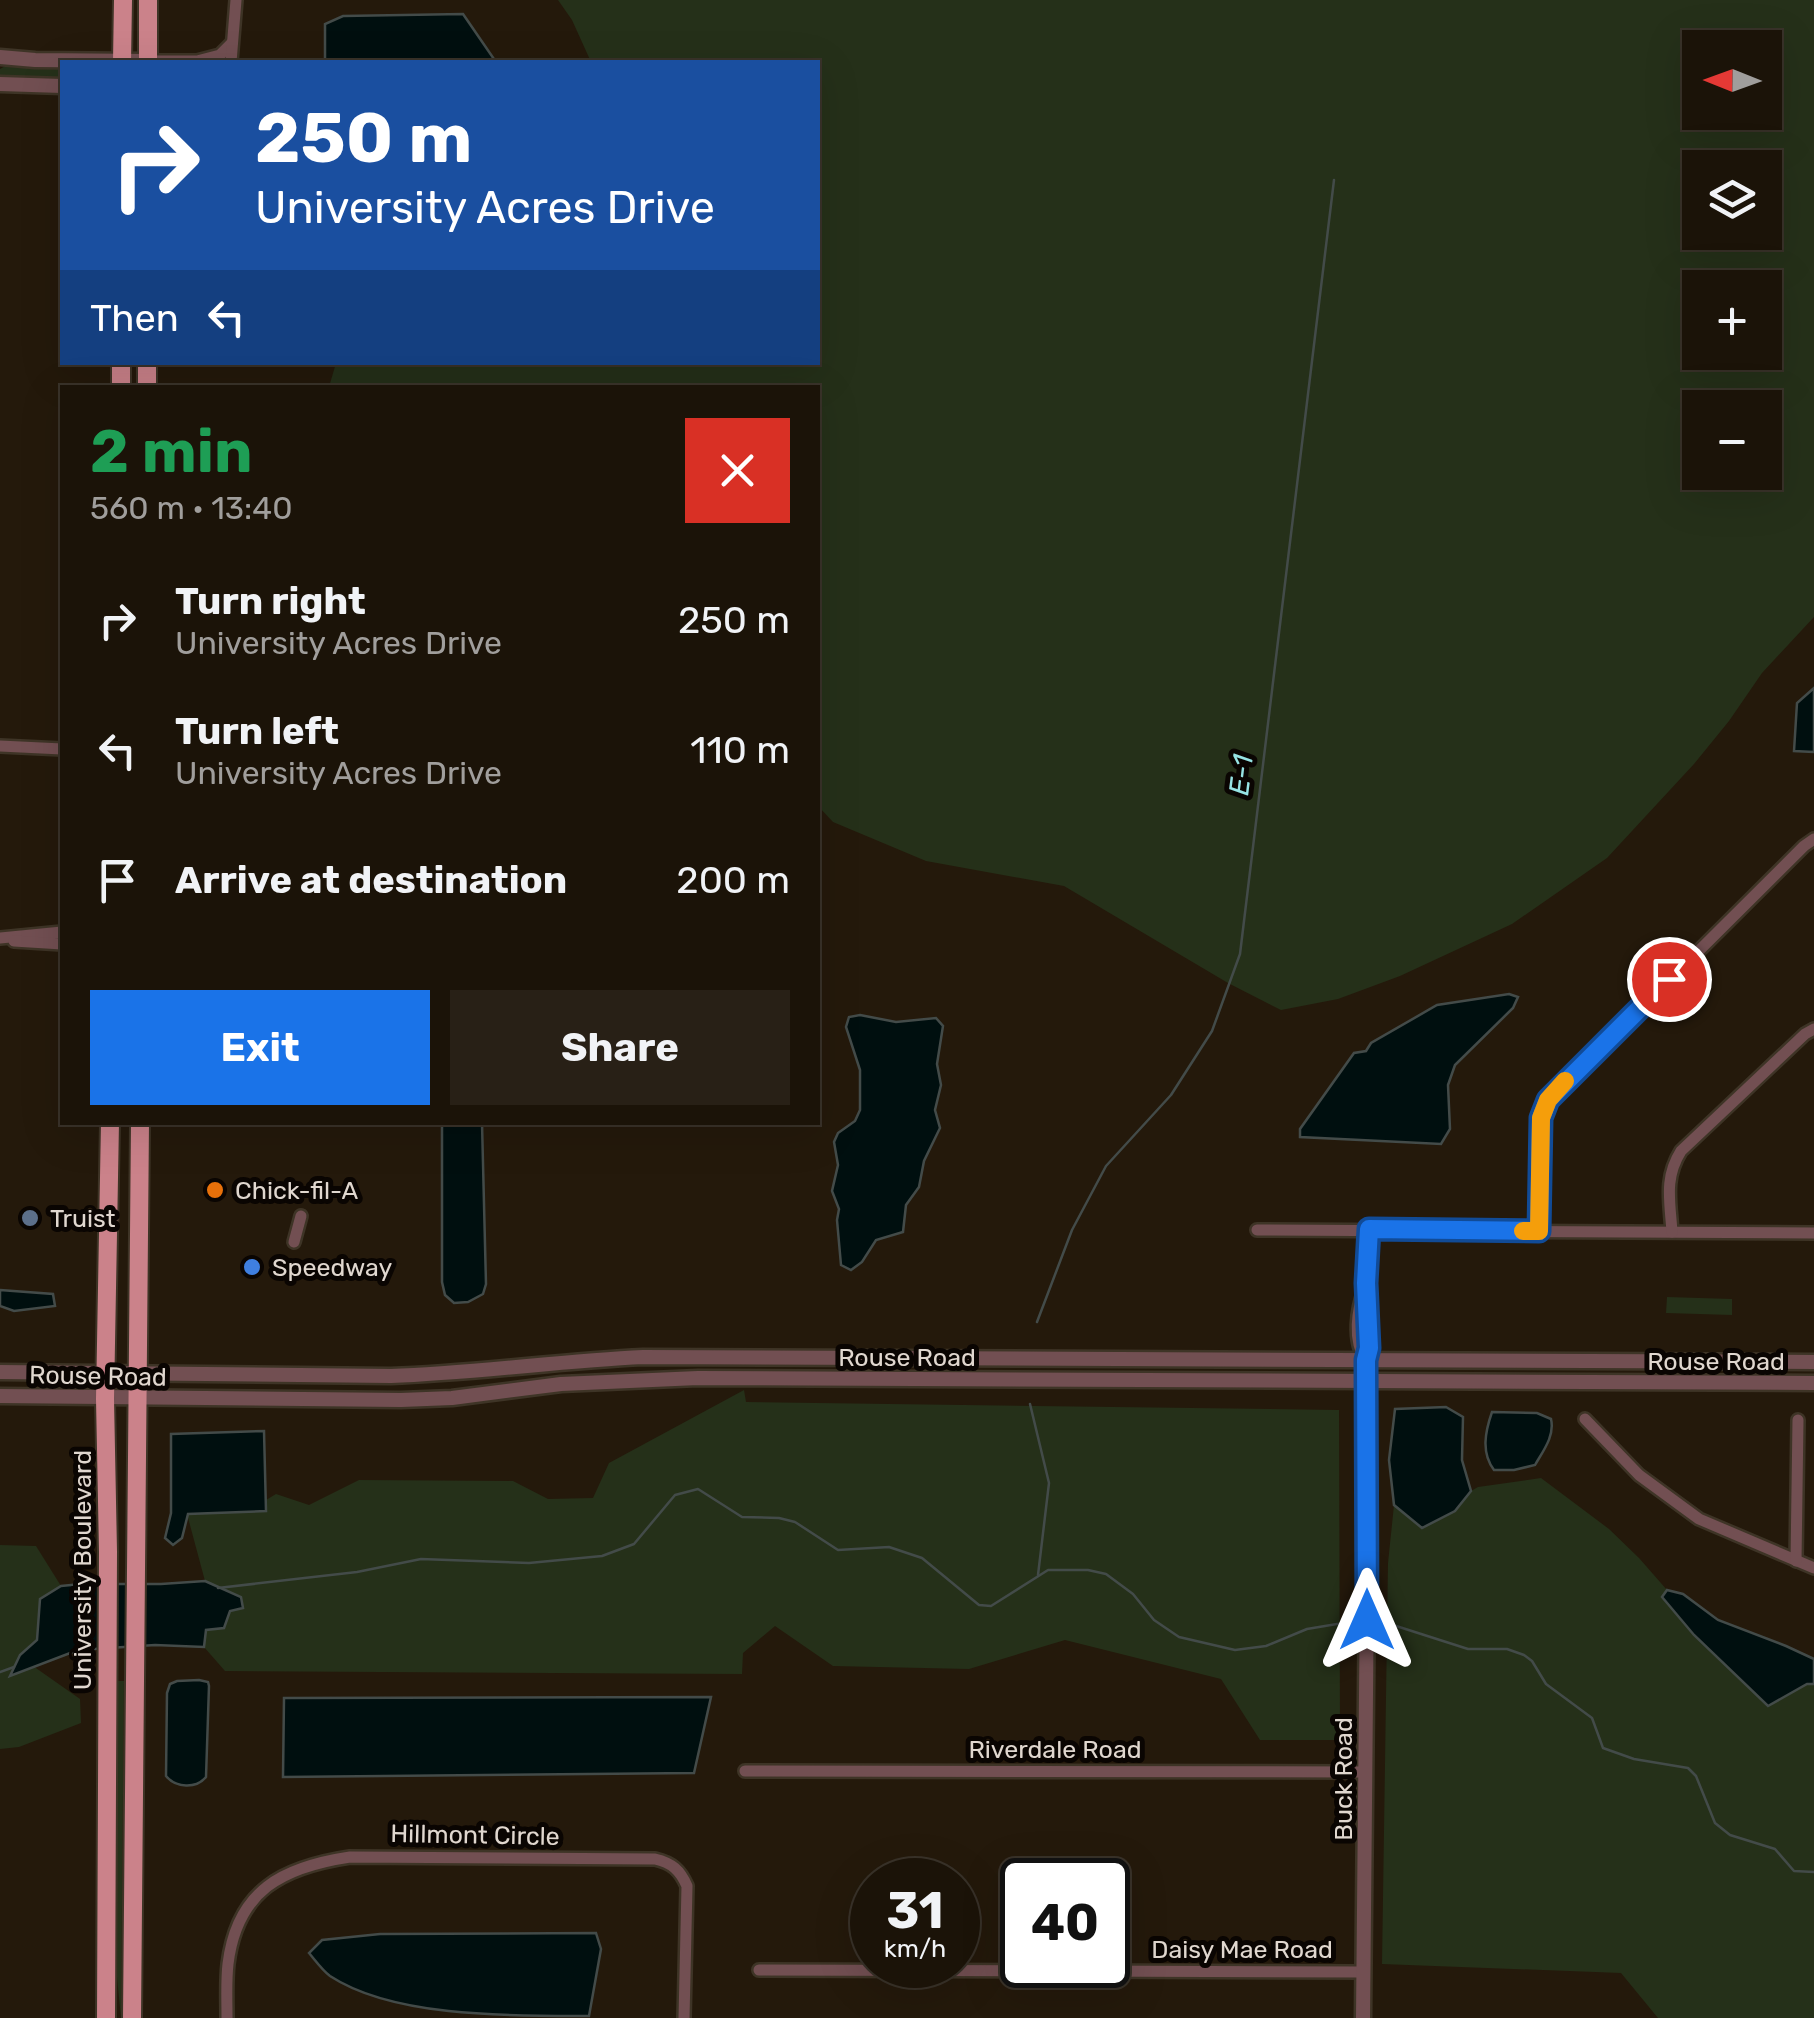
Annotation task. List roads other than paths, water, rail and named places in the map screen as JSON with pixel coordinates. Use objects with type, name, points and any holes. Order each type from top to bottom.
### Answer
[{"type":"main road","points":[[122,0],[122,60]]},
{"type":"main road","points":[[148,0],[148,60]]},
{"type":"main road","name":"University Boulevard","points":[[106,2018],[105,1399],[110,1125]]},
{"type":"main road","name":"University Boulevard","points":[[132,2018],[140,1125]]},
{"type":"street","points":[[231,60],[236,0]]},
{"type":"street","points":[[201,60],[220,55],[232,43]]},
{"type":"street","points":[[0,57],[60,60]]},
{"type":"street","points":[[0,84],[60,86]]},
{"type":"street","points":[[0,746],[60,749]]},
{"type":"street","points":[[1539,1231],[1541,1118],[1548,1100],[1814,839]]},
{"type":"street","points":[[0,939],[60,932]]},
{"type":"street","points":[[0,939],[60,944]]},
{"type":"street","points":[[1672,1232],[1668,1182],[1681,1151],[1814,1029]]},
{"type":"street","points":[[294,1242],[301,1216]]},
{"type":"street","name":"Buck Road","points":[[1363,2018],[1369,1348],[1363,1307],[1369,1229]]},
{"type":"street","points":[[1257,1230],[1814,1234]]},
{"type":"street","points":[[643,1357],[643,1378]]},
{"type":"street","name":"Rouse Road","points":[[0,1372],[443,1374],[643,1357],[1814,1362]]},
{"type":"street","name":"Rouse Road","points":[[0,1396],[401,1400],[643,1378],[1814,1383]]},
{"type":"street","points":[[1585,1419],[1639,1475],[1699,1519],[1814,1568]]},
{"type":"street","points":[[1796,1560],[1798,1420]]},
{"type":"street","name":"Riverdale Road","points":[[745,1771],[1365,1772]]},
{"type":"street","name":"Hillmont Circle","points":[[227,2018],[227,1967],[233,1936],[246,1910],[264,1888],[287,1874],[314,1862],[350,1856],[668,1862],[681,1873],[687,1886],[684,2018]]},
{"type":"street","name":"Daisy Mae Road","points":[[760,1970],[1364,1972]]},
{"type":"waterway","name":"E-1","points":[[1037,1322],[1072,1230],[1106,1166],[1171,1095],[1212,1031],[1240,954],[1334,180]]},
{"type":"waterway","name":"E-1","points":[[1030,1404],[1049,1483],[1038,1575]]},
{"type":"waterway","points":[[218,1588],[357,1572],[421,1559],[529,1563],[602,1556],[634,1544],[675,1495],[698,1489],[742,1517],[795,1522],[838,1550],[889,1547],[922,1558],[979,1605],[991,1606],[1048,1570],[1088,1570],[1106,1574],[1133,1594],[1154,1620],[1179,1637],[1235,1650],[1266,1646],[1307,1629],[1359,1624]]},
{"type":"waterway","points":[[1372,1624],[1393,1625],[1468,1649],[1507,1649],[1524,1655],[1546,1684],[1592,1718],[1603,1748],[1634,1759],[1688,1768],[1696,1776],[1715,1823],[1730,1835],[1775,1849],[1794,1871],[1814,1872]]},
{"type":"waterway","points":[[0,1672],[14,1667]]},
{"type":"place","name":"Chick-fil-A","points":[[215,1190]]},
{"type":"place","name":"Truist","points":[[30,1218]]},
{"type":"place","name":"Speedway","points":[[252,1267]]}]
